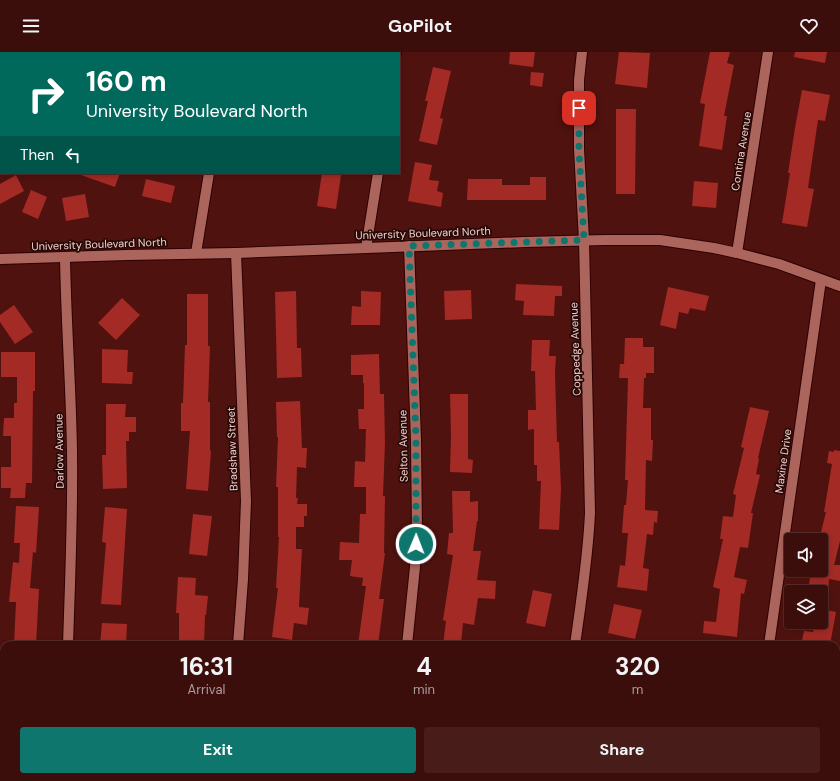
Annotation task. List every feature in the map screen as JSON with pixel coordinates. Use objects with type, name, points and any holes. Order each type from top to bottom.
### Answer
[{"type":"street","name":"Coppedge Avenue","points":[[576,641],[583,597],[589,540],[590,513],[584,240],[579,150],[579,80],[582,52]]},
{"type":"street","name":"Contina Avenue","points":[[737,253],[768,52]]},
{"type":"street","points":[[196,253],[209,174]]},
{"type":"street","points":[[366,248],[378,174]]},
{"type":"street","name":"University Boulevard North","points":[[0,259],[236,253],[584,240],[660,240],[737,253],[778,264],[840,286]]},
{"type":"street","name":"Selton Avenue","points":[[407,641],[417,532],[416,440],[409,246]]},
{"type":"street","name":"Bradshaw Street","points":[[236,253],[246,501],[243,579],[238,641]]},
{"type":"street","name":"Darlow Avenue","points":[[65,257],[72,451],[68,641]]},
{"type":"street","name":"Maxine Drive","points":[[770,641],[821,280]]},
{"type":"building","points":[[510,52],[535,52],[533,67],[509,64]]},
{"type":"building","points":[[619,52],[650,53],[647,88],[615,84]]},
{"type":"building","points":[[710,52],[730,52],[727,63],[734,65],[724,116],[727,116],[722,150],[699,146],[705,104],[700,103]]},
{"type":"building","points":[[795,52],[827,52],[825,63],[794,57]]},
{"type":"building","points":[[433,67],[451,71],[440,118],[443,119],[437,145],[419,141],[428,101],[425,101]]},
{"type":"building","points":[[531,72],[544,73],[542,87],[530,85]]},
{"type":"building","points":[[802,90],[830,95],[825,121],[818,120],[808,188],[814,189],[807,227],[782,223],[790,173],[788,173]]},
{"type":"building","points":[[616,109],[636,109],[635,194],[616,194]]},
{"type":"building","points":[[415,162],[432,165],[429,180],[439,181],[437,191],[443,193],[441,207],[408,201]]},
{"type":"building","points":[[78,174],[120,174],[115,187]]},
{"type":"building","points":[[322,174],[341,175],[336,209],[317,206]]},
{"type":"building","points":[[16,175],[24,191],[0,204],[0,184]]},
{"type":"building","points":[[530,177],[546,177],[546,200],[467,200],[468,179],[502,179],[502,185],[530,185]]},
{"type":"building","points":[[146,179],[175,186],[171,203],[142,196]]},
{"type":"building","points":[[694,181],[718,183],[716,208],[692,206]]},
{"type":"building","points":[[31,190],[47,197],[38,219],[22,212]]},
{"type":"building","points":[[85,194],[89,217],[66,221],[62,198]]},
{"type":"building","points":[[516,284],[562,286],[562,296],[555,296],[554,316],[523,315],[524,301],[515,300]]},
{"type":"building","points":[[668,287],[709,296],[705,311],[690,308],[688,314],[679,312],[676,329],[660,325]]},
{"type":"building","points":[[471,290],[472,319],[445,320],[444,291]]},
{"type":"building","points":[[296,291],[297,348],[301,348],[302,377],[277,378],[275,292]]},
{"type":"building","points":[[361,291],[381,292],[380,325],[351,325],[352,306],[361,307]]},
{"type":"building","points":[[187,294],[208,294],[208,346],[210,346],[208,402],[210,402],[211,451],[208,491],[186,489],[190,431],[181,431],[181,403],[183,403],[185,345],[187,345]]},
{"type":"building","points":[[122,298],[140,315],[116,340],[98,323]]},
{"type":"building","points":[[14,305],[33,332],[15,344],[0,322],[0,315]]},
{"type":"building","points":[[625,338],[643,338],[643,347],[654,347],[654,373],[646,373],[646,378],[644,378],[643,408],[651,408],[651,440],[653,440],[652,461],[646,460],[645,510],[658,511],[657,523],[654,522],[653,535],[647,534],[643,568],[649,569],[647,591],[617,587],[620,565],[625,566],[628,533],[622,533],[628,480],[625,480],[628,378],[619,378],[620,364],[624,364]]},
{"type":"building","points":[[532,340],[550,340],[549,356],[556,356],[557,442],[559,442],[561,489],[559,530],[539,529],[541,481],[537,481],[537,465],[534,465],[534,429],[528,430],[528,410],[536,410],[535,371],[531,371]]},
{"type":"building","points":[[102,349],[128,350],[127,372],[133,372],[132,384],[102,383]]},
{"type":"building","points":[[1,352],[35,352],[32,483],[26,483],[25,498],[10,498],[11,488],[1,488],[1,467],[11,467],[11,436],[3,436],[4,418],[14,418],[14,403],[17,403],[17,377],[1,377]]},
{"type":"building","points":[[379,354],[380,394],[384,394],[385,442],[383,496],[385,496],[385,553],[379,599],[384,599],[379,641],[359,641],[366,586],[362,586],[363,578],[350,576],[352,560],[339,560],[340,542],[359,543],[360,514],[366,514],[366,487],[354,487],[355,461],[365,462],[366,429],[359,429],[358,409],[364,409],[364,383],[363,375],[351,375],[351,355]]},
{"type":"building","points":[[450,394],[468,394],[468,459],[473,460],[472,473],[450,472]]},
{"type":"building","points":[[300,401],[302,448],[307,448],[306,468],[297,467],[296,498],[298,498],[297,504],[307,504],[307,516],[304,516],[304,527],[296,527],[296,549],[302,549],[299,607],[309,608],[307,625],[294,623],[292,640],[272,637],[278,588],[276,588],[279,537],[278,487],[276,487],[278,437],[276,402]]},
{"type":"building","points":[[106,404],[126,404],[125,417],[136,417],[136,432],[129,432],[129,441],[126,441],[127,488],[103,489],[102,455],[106,455]]},
{"type":"building","points":[[750,407],[769,411],[758,458],[756,474],[760,475],[751,513],[753,513],[748,548],[740,547],[734,577],[747,580],[744,594],[741,593],[737,637],[703,633],[704,621],[716,622],[720,589],[713,587],[723,539],[720,539],[723,516],[733,517],[736,495],[733,494],[744,448],[741,447]]},
{"type":"building","points":[[834,450],[840,451],[840,541],[834,565],[840,565],[840,581],[829,579],[828,592],[828,585],[809,585],[810,577],[828,577],[828,533],[821,533],[826,512],[824,512],[832,464],[827,463],[829,451],[834,452]]},
{"type":"building","points":[[452,491],[470,491],[470,502],[478,501],[478,521],[473,551],[481,551],[477,580],[496,581],[495,599],[478,598],[474,625],[463,623],[461,641],[444,641],[446,621],[443,620],[453,555],[447,554],[449,533],[453,533]]},
{"type":"building","points":[[16,506],[39,507],[36,553],[33,552],[30,588],[39,589],[36,641],[14,641],[16,602],[9,602],[13,562],[19,563],[20,543],[14,543]]},
{"type":"building","points":[[105,507],[127,509],[121,605],[101,604],[106,543],[102,542]]},
{"type":"building","points":[[193,514],[212,516],[207,556],[189,554]]},
{"type":"building","points":[[178,577],[196,578],[195,595],[208,596],[205,615],[204,641],[179,641],[179,613],[176,613]]},
{"type":"building","points":[[533,590],[552,594],[545,627],[526,623]]},
{"type":"building","points":[[614,604],[642,610],[635,639],[608,633]]},
{"type":"building","points":[[828,610],[836,612],[831,641],[802,641],[804,631],[813,632],[814,629],[828,629]]},
{"type":"building","points":[[102,623],[127,624],[126,641],[100,641]]},
{"type":"route","points":[[416,544],[416,440],[413,392],[409,246],[584,240],[579,150],[579,108]]}]
